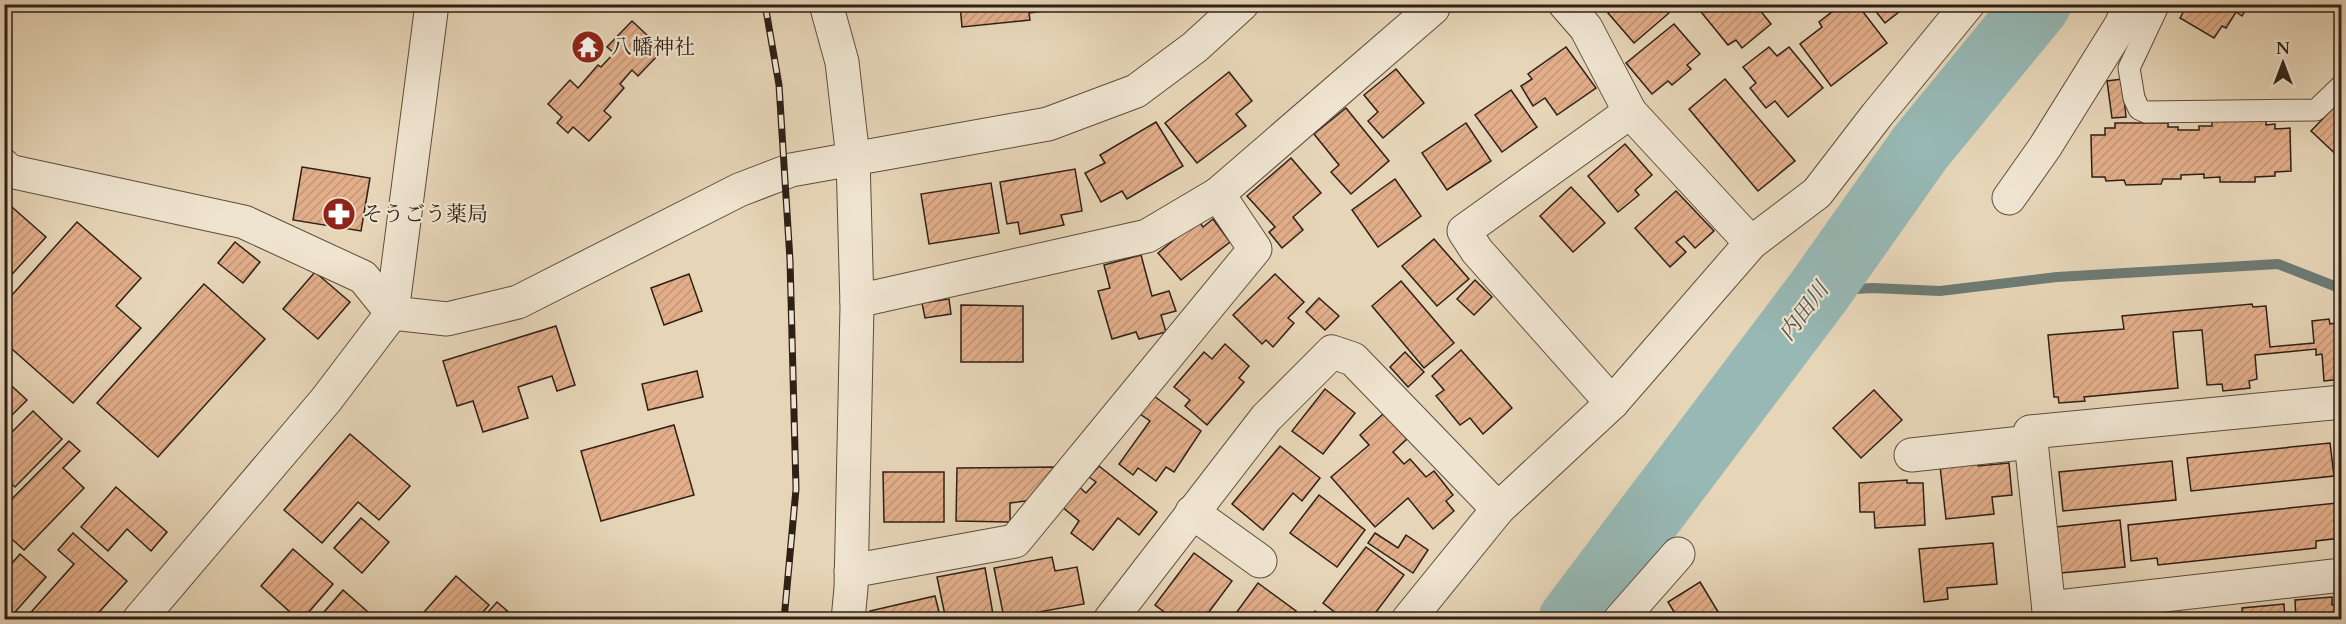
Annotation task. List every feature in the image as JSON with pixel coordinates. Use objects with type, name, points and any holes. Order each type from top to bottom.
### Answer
[{"type":"street","points":[[140,620],[326,400],[392,314],[432,4]]},
{"type":"street","points":[[826,4],[842,62],[853,158],[857,301],[848,620]]},
{"type":"street","points":[[4,166],[9,171],[244,222],[363,277],[392,314],[447,319],[518,302],[739,190],[791,170],[1048,124],[1136,91],[1196,47],[1242,4]]},
{"type":"street","points":[[1565,4],[1586,28],[1630,112],[1751,243]]},
{"type":"street","points":[[1408,620],[1498,508],[1612,404],[1751,243],[1816,193],[1968,4]]},
{"type":"street","points":[[2009,198],[2051,137],[2121,25],[2130,4]]},
{"type":"street","points":[[857,301],[1147,236],[1218,194],[1433,8]]},
{"type":"street","points":[[1612,404],[1477,251],[1464,231],[1630,112]]},
{"type":"street","points":[[851,571],[1015,541],[1255,249],[1218,194]]},
{"type":"street","points":[[1110,620],[1266,418],[1332,351],[1353,359],[1498,508]]},
{"type":"street","points":[[2342,402],[2030,432],[2049,614],[2342,575]]},
{"type":"street","points":[[1911,455],[2031,442]]},
{"type":"street","points":[[1192,512],[1260,561]]},
{"type":"street","points":[[1627,617],[1678,554]]},
{"type":"lane","points":[[2158,4],[2129,68],[2134,98],[2139,109],[2146,112],[2316,110],[2342,85]]},
{"type":"building","points":[[960,4],[1042,4],[1043,11],[1029,13],[1030,20],[962,27]]},
{"type":"building","points":[[1618,4],[1662,4],[1669,13],[1634,43],[1608,13]]},
{"type":"building","points":[[1700,4],[1755,4],[1771,24],[1742,48],[1736,40],[1728,45],[1697,7]]},
{"type":"building","points":[[1842,4],[1857,4],[1887,43],[1831,86],[1800,44],[1822,27],[1819,22]]},
{"type":"building","points":[[1870,4],[1909,4],[1885,23]]},
{"type":"building","points":[[2183,4],[2249,4],[2242,16],[2236,12],[2226,28],[2222,26],[2214,38],[2180,18],[2186,7]]},
{"type":"building","points":[[632,21],[663,50],[638,76],[632,70],[620,84],[624,88],[604,111],[611,117],[589,141],[573,127],[568,133],[557,123],[562,117],[548,104],[570,80],[578,88],[598,65],[601,67],[614,53],[607,47]]},
{"type":"building","points":[[1674,24],[1700,54],[1687,65],[1691,69],[1672,85],[1668,81],[1652,94],[1626,63]]},
{"type":"building","points":[[1566,47],[1596,88],[1557,115],[1545,98],[1533,106],[1521,86],[1532,79],[1528,74]]},
{"type":"building","points":[[1769,47],[1777,56],[1789,47],[1823,88],[1788,117],[1775,101],[1766,108],[1750,88],[1756,83],[1743,67]]},
{"type":"building","points":[[1396,69],[1424,103],[1383,138],[1368,121],[1378,112],[1364,95]]},
{"type":"building","points":[[1229,72],[1252,101],[1236,114],[1246,126],[1197,163],[1165,123]]},
{"type":"building","points":[[1725,79],[1795,161],[1758,191],[1689,109]]},
{"type":"building","points":[[2122,79],[2126,117],[2112,118],[2107,81]]},
{"type":"building","points":[[1511,90],[1537,127],[1502,152],[1475,115]]},
{"type":"building","points":[[2342,99],[2342,160],[2311,131]]},
{"type":"building","points":[[1346,108],[1389,161],[1351,194],[1331,172],[1339,165],[1314,134]]},
{"type":"building","points":[[2212,120],[2266,120],[2266,125],[2275,124],[2275,129],[2290,128],[2291,171],[2275,172],[2275,176],[2255,177],[2255,182],[2220,182],[2220,177],[2204,178],[2204,174],[2181,175],[2181,179],[2163,179],[2161,184],[2126,185],[2124,180],[2106,181],[2105,177],[2092,177],[2091,135],[2105,135],[2105,128],[2115,128],[2115,123],[2168,123],[2168,127],[2178,127],[2178,130],[2199,130],[2199,126],[2212,126]]},
{"type":"building","points":[[1156,122],[1183,166],[1127,199],[1122,191],[1101,202],[1085,173],[1105,163],[1100,155]]},
{"type":"building","points":[[1466,123],[1491,161],[1447,190],[1422,153]]},
{"type":"building","points":[[1625,144],[1652,175],[1635,190],[1639,195],[1618,212],[1588,176]]},
{"type":"building","points":[[1291,158],[1321,193],[1293,217],[1303,230],[1282,248],[1269,232],[1275,227],[1247,196]]},
{"type":"building","points":[[302,167],[370,178],[361,231],[293,220]]},
{"type":"building","points":[[1075,169],[1082,211],[1061,215],[1064,225],[1020,234],[1018,222],[1007,224],[1000,182]]},
{"type":"building","points":[[1395,179],[1421,216],[1378,247],[1352,210]]},
{"type":"building","points":[[2342,182],[2342,198],[2334,190]]},
{"type":"building","points":[[991,183],[999,233],[929,244],[921,194]]},
{"type":"building","points":[[1571,187],[1605,223],[1573,252],[1540,216]]},
{"type":"building","points":[[1676,191],[1714,231],[1695,248],[1684,236],[1676,242],[1686,252],[1670,267],[1635,228]]},
{"type":"building","points":[[4,200],[46,237],[4,283]]},
{"type":"building","points":[[1213,219],[1230,242],[1181,280],[1158,253],[1198,220],[1203,227]]},
{"type":"building","points":[[77,222],[141,278],[116,306],[141,328],[73,403],[4,342],[4,304]]},
{"type":"building","points":[[1434,239],[1469,279],[1437,306],[1402,266]]},
{"type":"building","points":[[235,242],[260,262],[243,283],[218,263]]},
{"type":"building","points":[[1141,255],[1152,296],[1169,291],[1176,311],[1161,315],[1166,332],[1139,339],[1136,332],[1112,339],[1098,291],[1110,288],[1104,265]]},
{"type":"building","points":[[315,272],[350,302],[318,339],[283,309]]},
{"type":"building","points":[[689,274],[702,311],[664,325],[651,288]]},
{"type":"building","points":[[1275,274],[1304,302],[1288,318],[1294,323],[1273,347],[1266,340],[1262,344],[1233,315]]},
{"type":"building","points":[[1475,280],[1492,297],[1474,315],[1457,299]]},
{"type":"building","points":[[1401,281],[1454,343],[1424,368],[1372,306]]},
{"type":"building","points":[[204,284],[265,339],[158,457],[97,403]]},
{"type":"building","points":[[1319,298],[1339,316],[1325,330],[1306,312]]},
{"type":"building","points":[[949,299],[951,314],[925,318],[922,303]]},
{"type":"building","points":[[2252,304],[2253,307],[2266,306],[2270,347],[2314,343],[2312,321],[2329,319],[2330,324],[2342,322],[2342,379],[2324,381],[2322,354],[2316,355],[2316,349],[2255,355],[2257,379],[2249,381],[2250,388],[2223,391],[2222,384],[2207,385],[2202,330],[2173,332],[2178,388],[2084,397],[2085,401],[2059,403],[2058,397],[2054,397],[2048,335],[2124,329],[2122,316]]},
{"type":"building","points":[[961,305],[1023,306],[1023,362],[961,362]]},
{"type":"building","points":[[556,326],[575,385],[557,391],[552,376],[518,387],[528,418],[483,432],[473,401],[457,406],[443,361]]},
{"type":"building","points":[[1225,344],[1249,366],[1239,378],[1244,382],[1207,425],[1185,406],[1190,400],[1174,387],[1204,352],[1212,359]]},
{"type":"building","points":[[1461,350],[1512,408],[1483,434],[1470,418],[1460,425],[1436,396],[1444,390],[1432,376]]},
{"type":"building","points":[[1405,352],[1424,372],[1408,387],[1390,367]]},
{"type":"building","points":[[697,371],[703,397],[648,410],[642,384]]},
{"type":"building","points":[[4,379],[27,400],[4,423]]},
{"type":"building","points":[[1325,389],[1355,413],[1323,454],[1292,431]]},
{"type":"building","points":[[1874,390],[1902,420],[1861,458],[1833,428]]},
{"type":"building","points":[[1154,396],[1201,431],[1174,472],[1166,467],[1156,481],[1138,468],[1133,475],[1119,464],[1150,421],[1140,414]]},
{"type":"building","points":[[33,411],[62,439],[15,487],[4,477],[4,440]]},
{"type":"building","points":[[1383,414],[1407,439],[1393,452],[1404,464],[1410,459],[1426,477],[1434,471],[1453,495],[1446,501],[1454,511],[1433,529],[1408,498],[1375,527],[1331,477],[1369,445],[1360,435]]},
{"type":"building","points":[[674,425],[694,495],[601,521],[581,451]]},
{"type":"building","points":[[350,434],[410,486],[379,520],[358,502],[322,543],[284,510]]},
{"type":"building","points":[[69,441],[80,451],[63,468],[84,488],[24,550],[4,532],[4,507]]},
{"type":"building","points":[[2330,443],[2334,476],[2191,491],[2187,458]]},
{"type":"building","points":[[1280,446],[1320,478],[1302,501],[1293,493],[1263,530],[1232,504]]},
{"type":"building","points":[[2172,461],[2176,500],[2063,511],[2059,472]]},
{"type":"building","points":[[1978,462],[1978,466],[2009,463],[2012,495],[1992,497],[1994,514],[1946,519],[1940,466]]},
{"type":"building","points":[[1099,466],[1157,512],[1139,535],[1118,518],[1093,550],[1071,533],[1079,521],[1061,506],[1078,486],[1086,493],[1096,482],[1089,477]]},
{"type":"building","points":[[1055,467],[1033,500],[1010,503],[1010,522],[956,521],[957,468]]},
{"type":"building","points":[[883,472],[944,472],[944,522],[884,522]]},
{"type":"building","points":[[1907,480],[1907,483],[1923,483],[1925,525],[1875,528],[1874,512],[1860,512],[1859,483]]},
{"type":"building","points":[[116,487],[167,532],[151,551],[127,529],[108,551],[81,527]]},
{"type":"building","points":[[1319,495],[1365,530],[1337,567],[1290,533]]},
{"type":"building","points":[[2337,503],[2341,538],[2316,541],[2316,548],[2158,565],[2157,558],[2131,561],[2128,525]]},
{"type":"building","points":[[361,518],[389,542],[362,573],[334,548]]},
{"type":"building","points":[[2120,520],[2125,567],[2061,573],[2056,527]]},
{"type":"building","points":[[73,533],[127,581],[92,620],[24,620],[74,564],[58,550]]},
{"type":"building","points":[[1375,533],[1398,548],[1406,535],[1428,550],[1413,573],[1368,543]]},
{"type":"building","points":[[1993,543],[1997,584],[1947,588],[1948,599],[1924,602],[1919,549]]},
{"type":"building","points":[[1366,547],[1404,575],[1370,620],[1345,620],[1323,603]]},
{"type":"building","points":[[293,549],[333,584],[302,620],[299,620],[261,586]]},
{"type":"building","points":[[1194,553],[1232,581],[1203,620],[1175,620],[1155,605]]},
{"type":"building","points":[[20,554],[46,577],[8,620],[4,620],[4,572]]},
{"type":"building","points":[[1052,557],[1055,571],[1077,567],[1084,604],[1004,618],[994,568]]},
{"type":"building","points":[[985,568],[994,620],[946,620],[937,577]]},
{"type":"building","points":[[456,576],[489,605],[476,620],[417,620]]},
{"type":"building","points":[[1700,582],[1723,620],[1679,620],[1668,602]]},
{"type":"building","points":[[1258,583],[1296,611],[1290,620],[1231,620]]},
{"type":"building","points":[[343,590],[377,620],[317,620]]},
{"type":"building","points":[[935,596],[941,620],[873,620],[870,611]]},
{"type":"building","points":[[2332,597],[2332,605],[2342,604],[2342,620],[2296,620],[2295,600]]},
{"type":"building","points":[[497,602],[518,620],[481,620]]},
{"type":"building","points":[[2284,604],[2285,620],[2243,620],[2242,608]]},
{"type":"building","points":[[1315,611],[1327,620],[1309,620]]},
{"type":"building","points":[[2183,613],[2183,620],[2145,620],[2145,616]]},
{"type":"waterway","name":"内田川","points":[[1571,620],[1819,291],[1920,148],[2038,4]]},
{"type":"waterway","points":[[1819,291],[1873,288],[1940,291],[2057,277],[2278,264],[2342,289]]},
{"type":"railway","points":[[765,4],[779,85],[790,260],[796,489],[784,620]]},
{"type":"place","name":"八幡神社","points":[[588,47]]},
{"type":"place","name":"そうごう薬局","points":[[339,214]]}]
